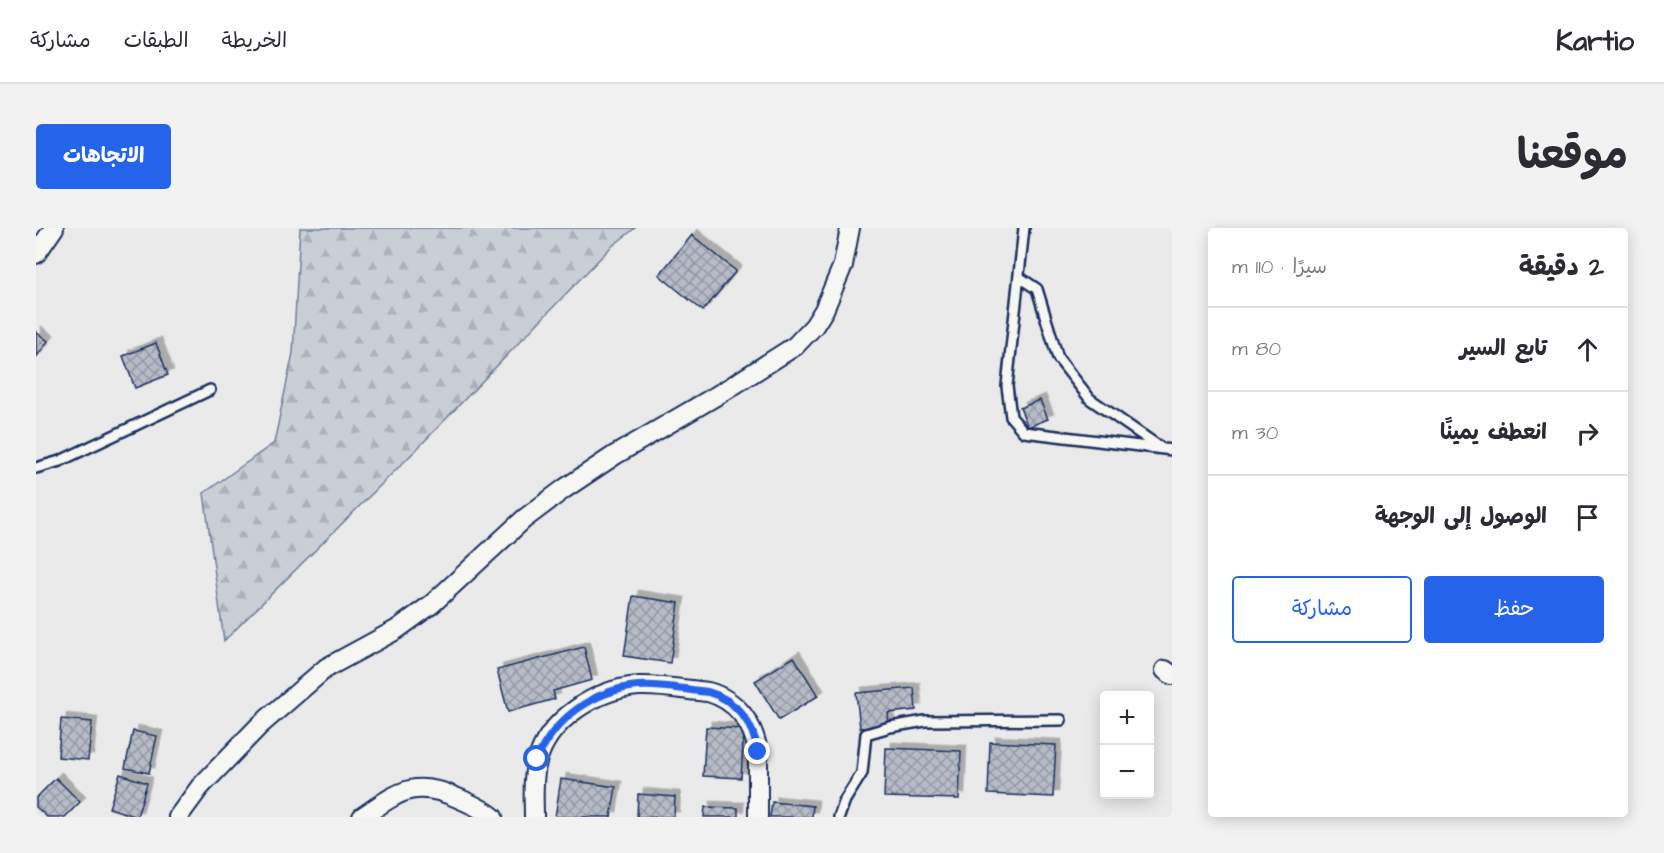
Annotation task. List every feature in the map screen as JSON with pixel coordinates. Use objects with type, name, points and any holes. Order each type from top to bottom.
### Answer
[{"type":"street","points":[[36,254],[54,228]]},
{"type":"street","points":[[178,817],[200,787],[259,726],[327,668],[396,630],[432,604],[524,519],[564,489],[615,455],[726,390],[795,346],[814,326],[824,310],[843,265],[850,228]]},
{"type":"street","points":[[534,817],[534,772],[542,746],[552,733],[568,716],[588,701],[605,694],[640,686],[708,692],[719,695],[740,710],[748,720],[758,752],[758,817]]},
{"type":"street","points":[[362,817],[404,791],[424,788],[441,790],[493,817]]},
{"type":"lane","points":[[1024,228],[1007,386],[1011,417],[1024,432],[1048,437],[1168,450]]},
{"type":"lane","points":[[1019,277],[1037,289],[1058,358],[1090,399],[1168,450]]},
{"type":"lane","points":[[36,468],[60,460],[210,390]]},
{"type":"lane","points":[[839,817],[845,800],[862,773],[866,734],[925,721],[1061,720]]},
{"type":"green space","points":[[300,228],[635,228],[610,248],[416,450],[224,641],[204,493],[274,443],[293,353]]},
{"type":"building","points":[[692,235],[736,271],[703,311],[659,275]]},
{"type":"building","points":[[36,332],[48,341],[36,358]]},
{"type":"building","points":[[156,343],[168,375],[135,388],[123,356]]},
{"type":"building","points":[[1040,400],[1048,419],[1028,427],[1020,408]]},
{"type":"building","points":[[633,596],[679,603],[670,663],[624,656]]},
{"type":"building","points":[[584,647],[592,680],[553,691],[555,699],[508,712],[497,670]]},
{"type":"building","points":[[794,657],[818,696],[779,720],[755,681]]},
{"type":"building","points":[[914,688],[916,710],[888,713],[889,726],[860,728],[856,693]]},
{"type":"building","points":[[61,719],[92,722],[88,760],[58,757]]},
{"type":"building","points":[[706,727],[744,729],[741,778],[703,776]]},
{"type":"building","points":[[133,731],[157,736],[149,773],[125,768]]},
{"type":"building","points":[[990,742],[1056,745],[1053,797],[988,794]]},
{"type":"building","points":[[886,748],[961,751],[959,799],[884,797]]},
{"type":"building","points":[[120,774],[147,783],[137,817],[109,808]]},
{"type":"building","points":[[56,778],[80,802],[65,817],[47,817],[36,807],[36,798]]},
{"type":"building","points":[[561,779],[616,787],[611,817],[555,817]]},
{"type":"building","points":[[638,794],[675,797],[674,817],[637,817]]},
{"type":"building","points":[[772,802],[813,806],[812,817],[770,817]]},
{"type":"building","points":[[705,807],[738,808],[738,817],[704,817]]},
{"type":"route","points":[[537,759],[542,746],[552,733],[575,710],[588,701],[605,694],[640,686],[719,695],[740,710],[748,720],[758,752]]}]
